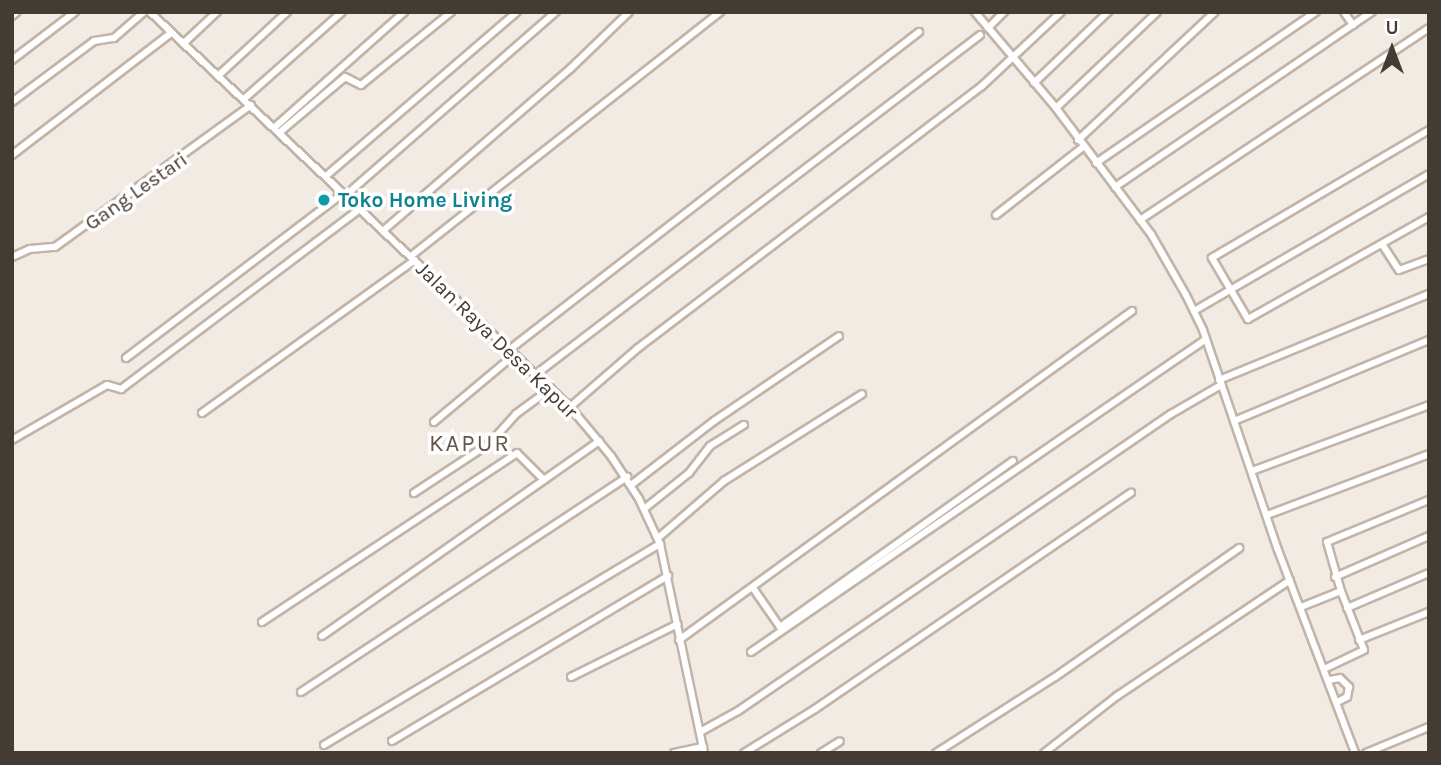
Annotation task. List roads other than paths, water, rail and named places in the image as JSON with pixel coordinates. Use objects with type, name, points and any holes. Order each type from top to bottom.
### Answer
[{"type":"street","points":[[12,16],[18,12]]},
{"type":"street","points":[[12,60],[75,12]]},
{"type":"street","points":[[12,102],[84,47],[114,38],[144,12]]},
{"type":"street","name":"Jalan Raya Desa Kapur","points":[[150,12],[172,33],[185,41],[570,407],[627,477],[659,541],[704,750]]},
{"type":"street","points":[[185,41],[217,12]]},
{"type":"street","points":[[219,75],[287,12]]},
{"type":"street","points":[[244,99],[342,12]]},
{"type":"street","points":[[277,130],[404,12]]},
{"type":"street","points":[[277,130],[345,77],[361,85],[451,12]]},
{"type":"street","points":[[326,176],[517,12]]},
{"type":"street","points":[[126,358],[345,194],[556,12]]},
{"type":"street","points":[[384,230],[570,69],[629,12]]},
{"type":"street","points":[[202,413],[413,258],[720,12]]},
{"type":"street","points":[[975,12],[1013,61],[1056,108],[1140,220],[1194,311],[1355,753]]},
{"type":"street","points":[[988,28],[1004,12]]},
{"type":"street","points":[[570,407],[638,348],[1013,61],[1061,12]]},
{"type":"street","points":[[1034,83],[1108,12]]},
{"type":"street","points":[[1056,108],[1157,12]]},
{"type":"street","points":[[996,215],[1081,144],[1215,12]]},
{"type":"street","points":[[1096,163],[1316,12]]},
{"type":"street","points":[[1344,12],[1353,25]]},
{"type":"street","points":[[1115,187],[1372,12]]},
{"type":"street","points":[[1140,220],[1429,29]]},
{"type":"street","points":[[434,422],[512,353],[919,32]]},
{"type":"street","points":[[12,155],[172,33]]},
{"type":"street","points":[[535,375],[980,35]]},
{"type":"street","name":"Gang Lestari","points":[[12,257],[34,248],[55,247],[251,105]]},
{"type":"street","points":[[1429,130],[1214,254],[1245,318],[1252,318],[1429,217]]},
{"type":"street","points":[[1194,311],[1429,174]]},
{"type":"street","points":[[12,440],[107,385],[121,389],[360,209]]},
{"type":"street","points":[[1382,244],[1399,270],[1429,259]]},
{"type":"street","points":[[700,732],[738,711],[1220,382],[1429,295]]},
{"type":"street","points":[[679,639],[1132,311]]},
{"type":"street","points":[[631,485],[705,428],[839,336]]},
{"type":"street","points":[[751,652],[1206,339]]},
{"type":"street","points":[[1234,421],[1429,340]]},
{"type":"street","points":[[414,494],[490,443],[516,414],[550,388]]},
{"type":"street","points":[[324,745],[659,541],[724,481],[862,394]]},
{"type":"street","points":[[1252,471],[1429,405]]},
{"type":"street","points":[[644,509],[688,474],[710,446],[744,425]]},
{"type":"street","points":[[322,636],[599,441]]},
{"type":"street","points":[[262,622],[517,453],[544,480]]},
{"type":"street","points":[[1267,515],[1429,454]]},
{"type":"street","points":[[753,588],[780,626],[1013,461]]},
{"type":"street","points":[[301,692],[627,477]]},
{"type":"street","points":[[744,753],[815,709],[1131,493]]},
{"type":"street","points":[[1324,669],[1363,652],[1335,577],[1327,542],[1429,500]]},
{"type":"street","points":[[1335,577],[1429,536]]},
{"type":"street","points":[[936,753],[1055,677],[1239,548]]},
{"type":"street","points":[[1347,608],[1429,573]]},
{"type":"street","points":[[392,741],[668,576]]},
{"type":"street","points":[[1044,753],[1138,681],[1290,580]]},
{"type":"street","points":[[1301,607],[1341,591]]},
{"type":"street","points":[[1359,640],[1429,612]]},
{"type":"street","points":[[571,677],[678,624]]},
{"type":"street","points":[[1329,680],[1340,678],[1349,687],[1347,696],[1337,702]]},
{"type":"street","points":[[1366,753],[1429,727]]},
{"type":"street","points":[[821,753],[840,741]]},
{"type":"street","points":[[674,753],[704,750]]},
{"type":"place","name":"Toko Home Living","points":[[324,200]]},
{"type":"district","name":"KAPUR","points":[[470,444]]}]
